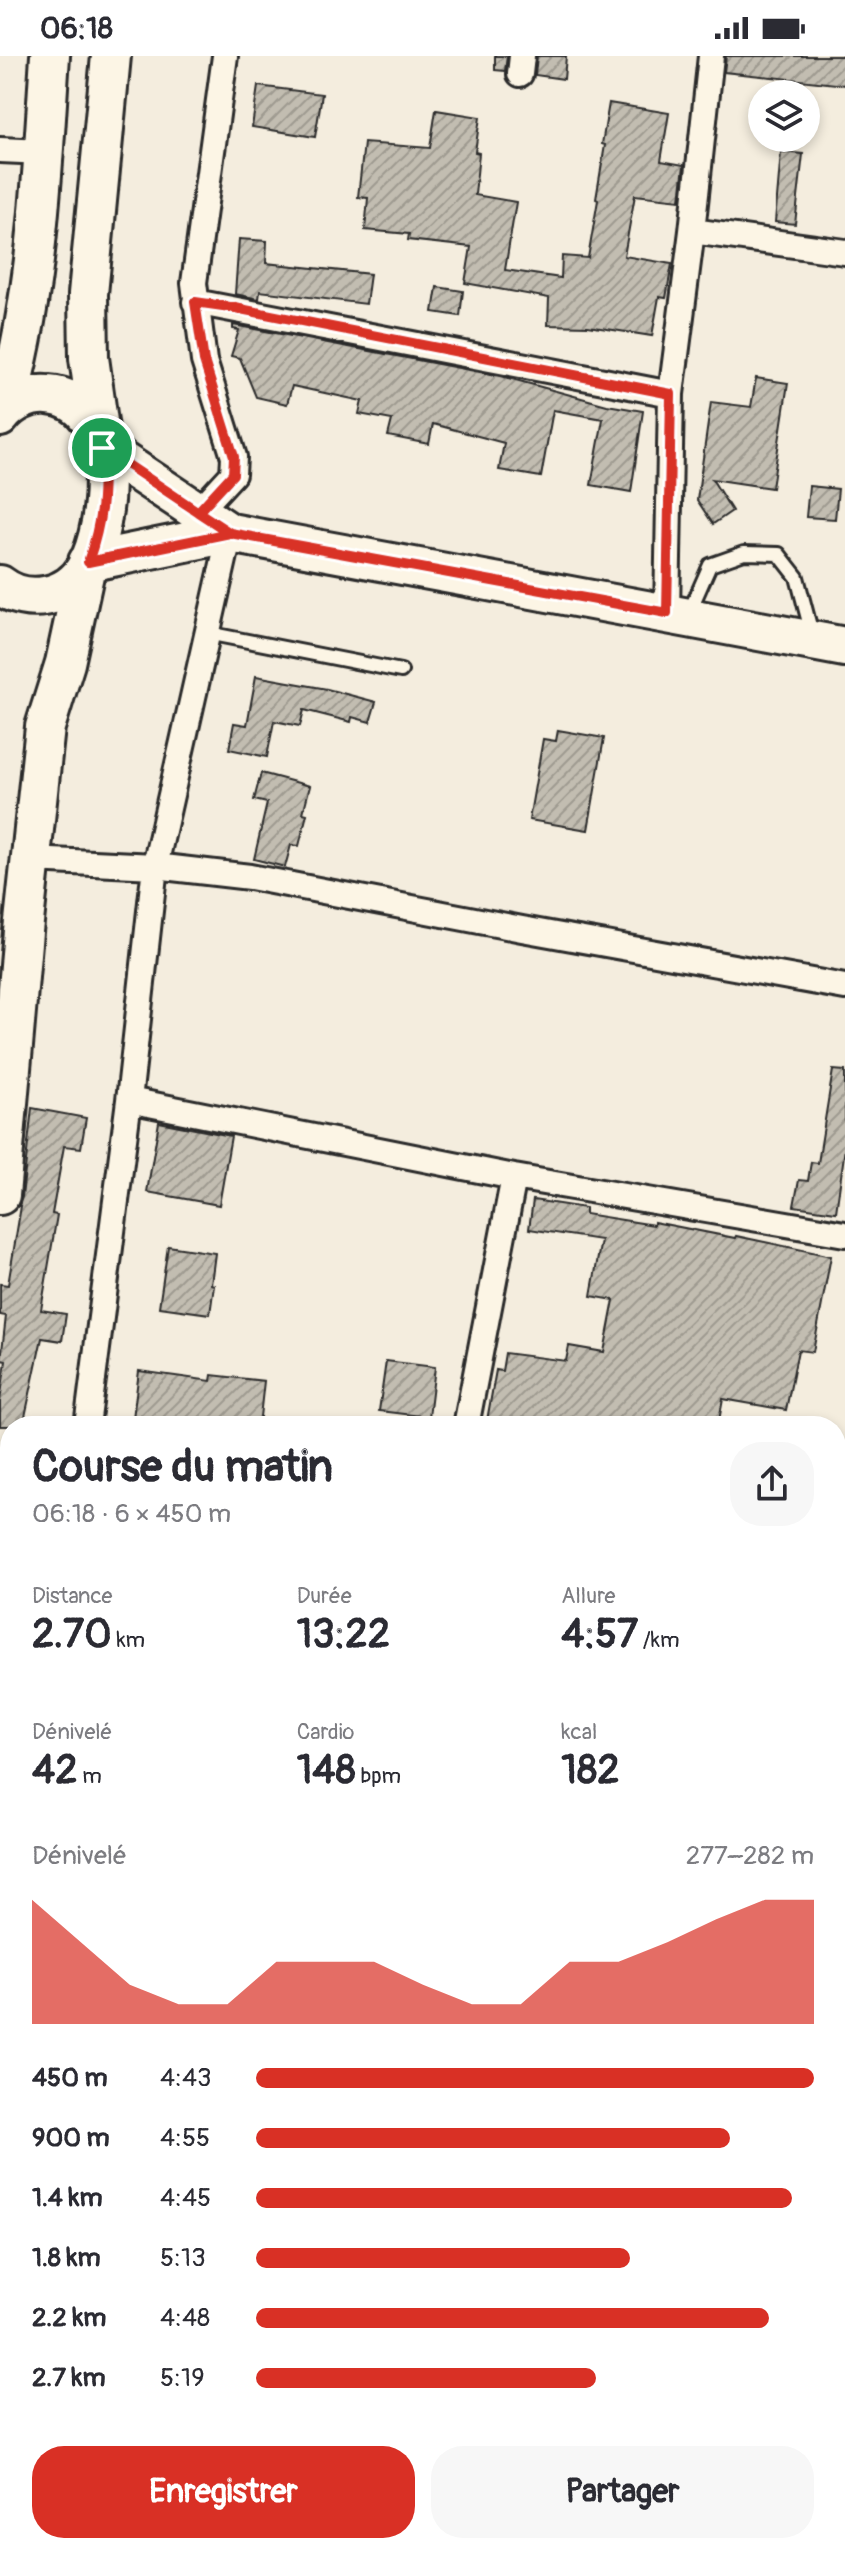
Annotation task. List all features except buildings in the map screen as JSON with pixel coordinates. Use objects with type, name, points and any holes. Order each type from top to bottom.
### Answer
[{"type":"main road","points":[[2,415],[8,372],[29,294],[44,152],[50,56]]},
{"type":"main road","points":[[0,1195],[45,727],[65,663],[86,566],[100,528],[104,492],[89,358],[88,294],[111,56]]},
{"type":"main road","points":[[2,415],[19,401],[33,396],[48,394],[76,404],[93,422],[101,446],[230,533],[829,644]]},
{"type":"main road","points":[[0,585],[15,594],[39,598],[63,590],[75,581],[86,566],[230,533]]},
{"type":"street","points":[[198,512],[233,474],[234,457],[204,361],[194,283],[225,56]]},
{"type":"street","points":[[677,615],[671,394],[711,56]]},
{"type":"street","points":[[0,150],[44,152]]},
{"type":"street","points":[[692,231],[845,252]]},
{"type":"street","points":[[195,302],[671,394]]},
{"type":"street","points":[[88,1416],[155,866],[230,533]]},
{"type":"street","points":[[31,860],[155,866],[250,877],[845,987]]},
{"type":"street","points":[[129,1100],[514,1177],[845,1234]]},
{"type":"street","points":[[468,1416],[514,1177]]},
{"type":"lane","points":[[677,615],[710,565],[744,553],[779,554],[797,577],[829,644]]},
{"type":"lane","points":[[207,633],[401,671]]},
{"type":"route","points":[[102,448],[104,492],[100,528],[88,562],[230,533],[198,512],[233,474],[234,457],[204,361],[195,302],[671,394],[667,613],[230,533],[198,512],[159,485],[102,448]]}]
